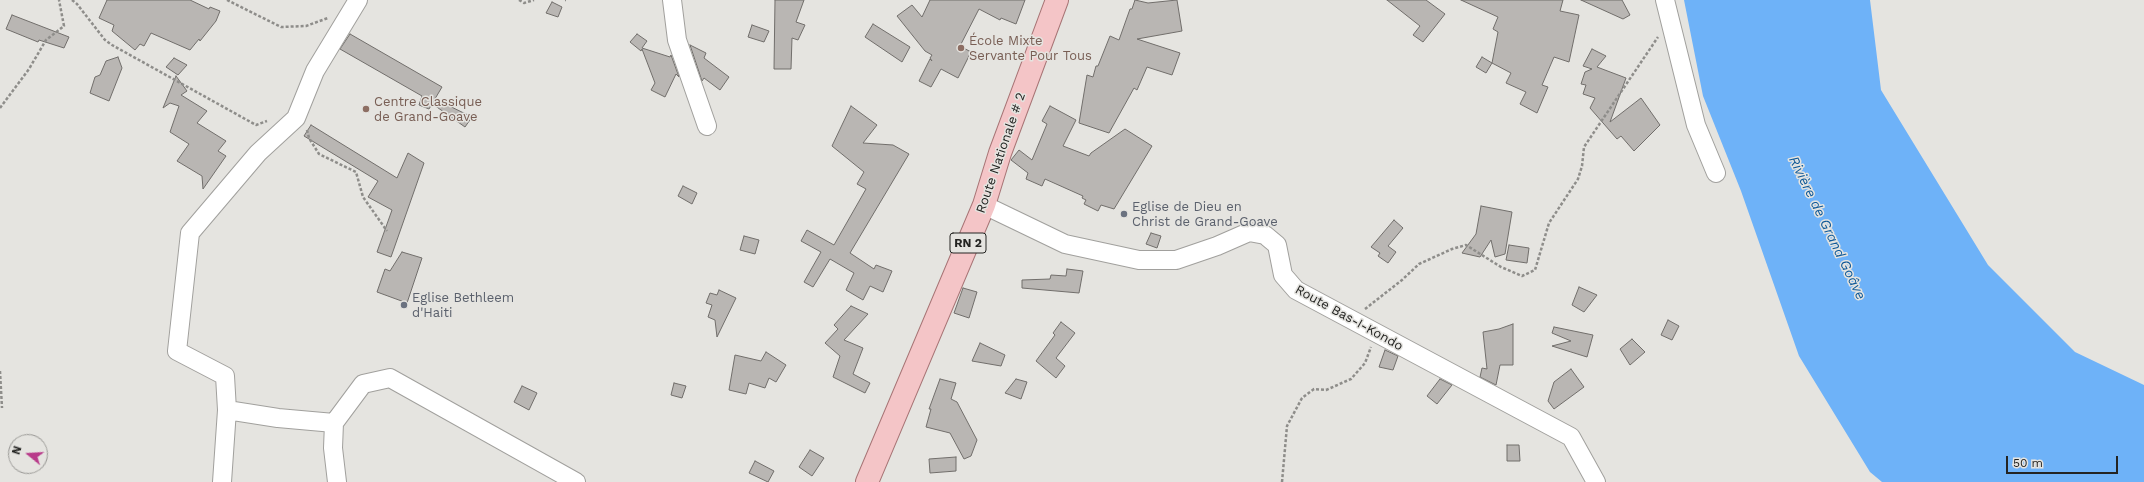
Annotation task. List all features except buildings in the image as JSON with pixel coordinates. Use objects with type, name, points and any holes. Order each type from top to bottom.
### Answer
[{"type":"main road","name":"Route Nationale # 2","points":[[867,482],[984,205],[1000,153],[1057,0]]},
{"type":"street","points":[[672,0],[677,40],[707,126]]},
{"type":"street","points":[[1665,0],[1696,125],[1716,173]]},
{"type":"street","points":[[222,482],[227,410],[225,376],[176,351],[190,233],[258,153],[296,118],[315,71],[353,6]]},
{"type":"street","name":"Route Bas-I-Kondo","points":[[984,205],[1065,244],[1139,260],[1176,260],[1250,232],[1257,232],[1272,239],[1277,245],[1283,275],[1288,283],[1296,290],[1571,437],[1596,482]]},
{"type":"street","points":[[337,482],[333,448],[334,423],[363,384],[390,378],[576,482]]},
{"type":"street","points":[[227,410],[278,418],[334,423]]},
{"type":"path","points":[[0,108],[29,69],[46,40],[64,26],[59,0]]},
{"type":"path","points":[[72,0],[77,4],[105,40],[112,45],[256,125],[273,119],[296,118],[306,125],[308,138],[320,154],[356,172],[363,197],[387,231]]},
{"type":"path","points":[[226,0],[281,27],[306,26],[353,6]]},
{"type":"path","points":[[518,0],[524,3],[534,0]]},
{"type":"path","points":[[1352,319],[1393,288],[1419,264],[1452,249],[1466,245],[1501,267],[1522,276],[1535,270],[1549,223],[1578,179],[1582,166],[1584,147],[1634,74],[1669,18]]},
{"type":"path","points":[[1282,482],[1288,426],[1302,398],[1314,389],[1326,390],[1351,379],[1364,363],[1378,334]]},
{"type":"path","points":[[0,371],[2,408]]},
{"type":"water","name":"Rivière de Grand Goâve","points":[[1684,0],[1870,0],[1881,90],[1988,265],[2075,352],[2144,385],[2144,482],[1882,482],[1870,472],[1799,356],[1741,191],[1703,96]]},
{"type":"place","name":"École Mixte Servante Pour Tous","points":[[961,48]]},
{"type":"place","name":"Centre Classique de Grand-Goave","points":[[366,109]]},
{"type":"place","name":"Eglise de Dieu en Christ de Grand-Goave","points":[[1124,214]]},
{"type":"place","name":"Eglise Bethleem d'Haiti","points":[[404,305]]}]
